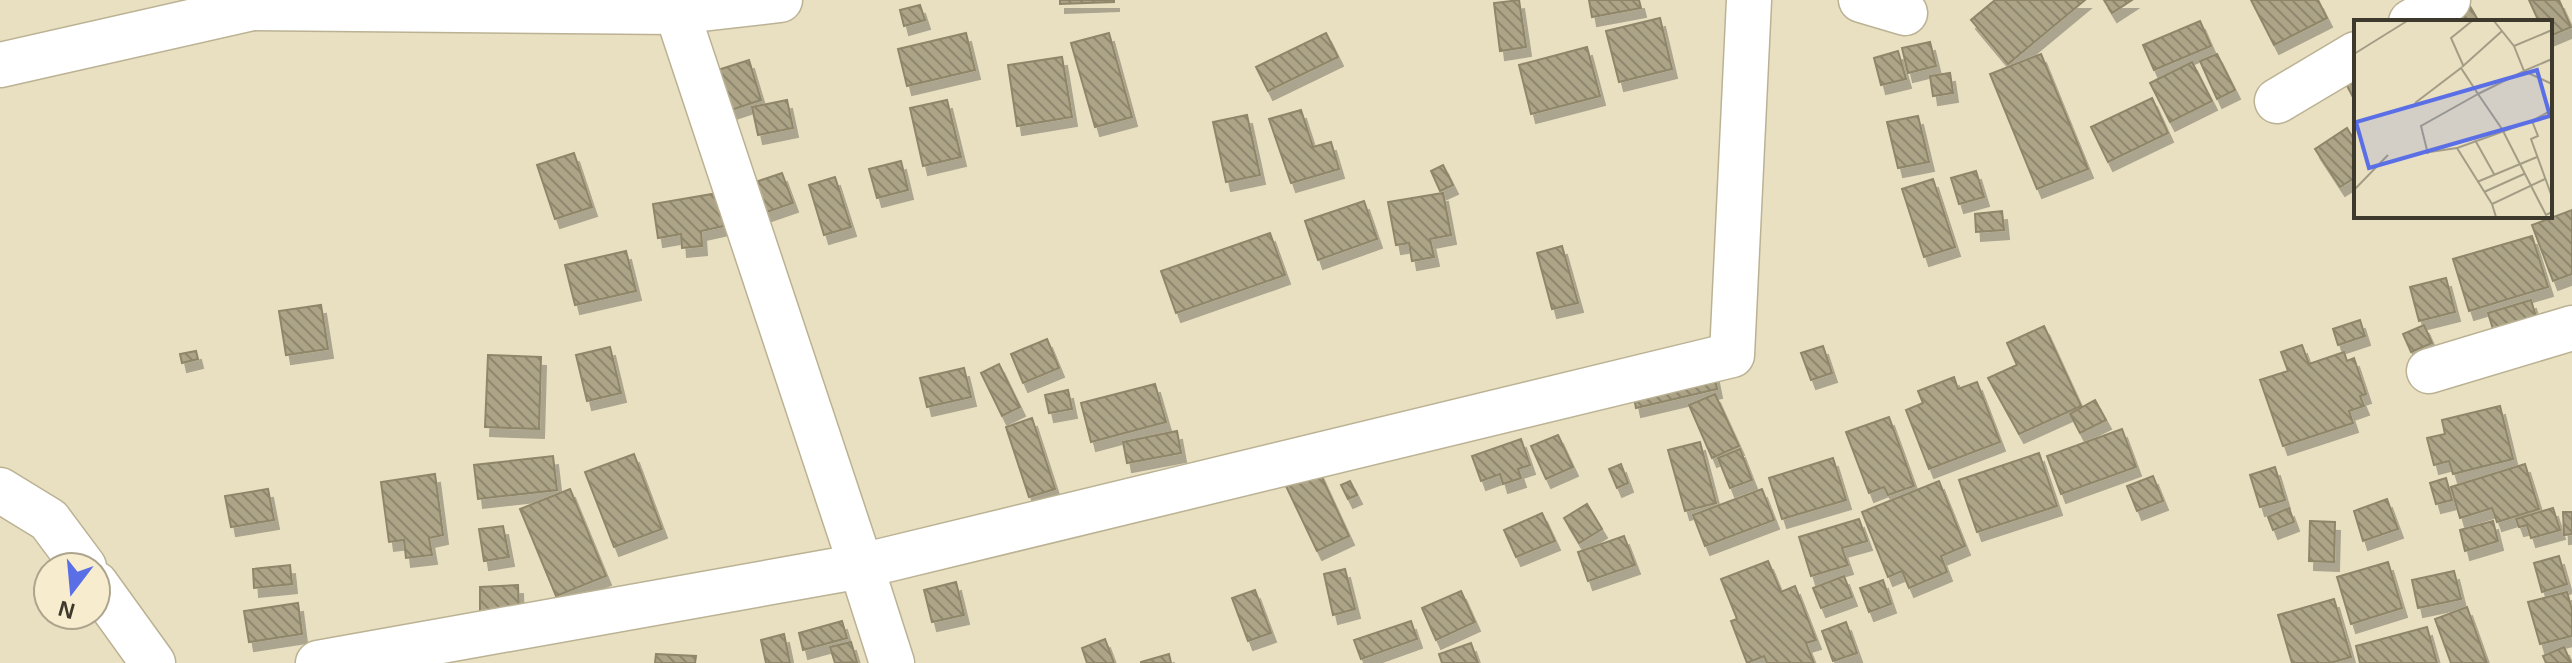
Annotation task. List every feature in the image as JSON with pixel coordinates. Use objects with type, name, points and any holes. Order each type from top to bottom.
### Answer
[{"type":"street","points":[[0,65],[252,4],[674,6],[780,0]]},
{"type":"street","points":[[318,663],[861,566],[1732,355],[1749,0]]},
{"type":"street","points":[[1861,0],[1905,13]]},
{"type":"street","points":[[2414,20],[2448,0]]},
{"type":"street","points":[[674,6],[892,663]]},
{"type":"street","points":[[2277,101],[2354,55]]},
{"type":"street","points":[[2429,371],[2572,328]]},
{"type":"street","points":[[0,490],[49,520],[72,551]]},
{"type":"street","points":[[112,606],[153,663]]},
{"type":"building","points":[[1060,0],[1114,0],[1114,2],[1060,4]]},
{"type":"building","points":[[1519,0],[1526,47],[1500,51],[1494,3]]},
{"type":"building","points":[[1589,0],[1639,0],[1641,8],[1592,17]]},
{"type":"building","points":[[1995,0],[2085,0],[2008,64],[1971,20]]},
{"type":"building","points":[[2104,0],[2132,0],[2112,13]]},
{"type":"building","points":[[2251,0],[2318,0],[2327,18],[2274,45]]},
{"type":"building","points":[[2529,0],[2559,0],[2571,27],[2552,35],[2552,20],[2538,20]]},
{"type":"building","points":[[2467,1],[2478,20],[2434,20]]},
{"type":"building","points":[[920,5],[925,20],[904,26],[900,10]]},
{"type":"building","points":[[1660,18],[1672,69],[1619,82],[1606,31]]},
{"type":"building","points":[[2200,21],[2211,46],[2154,70],[2143,45]]},
{"type":"building","points":[[966,33],[975,70],[907,86],[898,49]]},
{"type":"building","points":[[1109,33],[1132,117],[1095,127],[1071,43]]},
{"type":"building","points":[[1326,33],[1338,57],[1268,91],[1256,67]]},
{"type":"building","points":[[1930,42],[1936,66],[1908,73],[1902,48]]},
{"type":"building","points":[[1587,47],[1600,96],[1531,114],[1519,65]]},
{"type":"building","points":[[1898,51],[1906,79],[1881,85],[1874,58]]},
{"type":"building","points":[[2041,54],[2088,169],[2037,189],[1990,74]]},
{"type":"building","points":[[2217,54],[2235,90],[2217,99],[2200,61]]},
{"type":"building","points":[[1062,57],[1072,117],[1017,126],[1008,65]]},
{"type":"building","points":[[749,60],[761,100],[731,110],[718,70]]},
{"type":"building","points":[[2192,62],[2212,101],[2170,122],[2150,83]]},
{"type":"building","points":[[2354,70],[2354,99],[2342,76]]},
{"type":"building","points":[[1950,73],[1953,93],[1933,96],[1930,76]]},
{"type":"building","points":[[2152,98],[2168,133],[2108,162],[2091,127]]},
{"type":"building","points":[[787,100],[793,128],[758,135],[752,107]]},
{"type":"building","points":[[947,100],[961,157],[923,166],[910,108]]},
{"type":"building","points":[[1301,110],[1313,147],[1331,142],[1339,169],[1291,183],[1269,119]]},
{"type":"building","points":[[1247,115],[1260,175],[1226,182],[1213,122]]},
{"type":"building","points":[[1918,116],[1929,162],[1898,168],[1887,122]]},
{"type":"building","points":[[2347,128],[2354,140],[2354,178],[2340,187],[2315,149]]},
{"type":"building","points":[[574,153],[592,207],[555,219],[537,165]]},
{"type":"building","points":[[901,161],[908,190],[877,198],[869,169]]},
{"type":"building","points":[[1443,165],[1453,185],[1440,191],[1431,171]]},
{"type":"building","points":[[1976,171],[1984,197],[1959,204],[1951,178]]},
{"type":"building","points":[[782,173],[793,203],[752,217],[741,187]]},
{"type":"building","points":[[835,177],[851,227],[824,235],[809,185]]},
{"type":"building","points":[[1933,179],[1955,247],[1924,257],[1902,189]]},
{"type":"building","points":[[718,193],[724,226],[701,231],[702,246],[682,248],[681,234],[658,238],[653,204]]},
{"type":"building","points":[[1443,193],[1451,235],[1430,239],[1434,257],[1412,261],[1409,243],[1396,245],[1388,202]]},
{"type":"building","points":[[1364,201],[1377,239],[1318,260],[1305,221]]},
{"type":"building","points":[[2572,210],[2572,274],[2553,281],[2532,225]]},
{"type":"building","points":[[2002,211],[2004,230],[1976,232],[1975,214]]},
{"type":"building","points":[[1270,233],[1285,275],[1176,313],[1161,271]]},
{"type":"building","points":[[2532,236],[2548,287],[2469,311],[2453,259]]},
{"type":"building","points":[[1562,246],[1578,303],[1552,309],[1537,253]]},
{"type":"building","points":[[626,251],[636,291],[575,305],[565,265]]},
{"type":"building","points":[[2446,278],[2455,312],[2419,321],[2410,287]]},
{"type":"building","points":[[2531,300],[2539,327],[2496,339],[2488,313]]},
{"type":"building","points":[[321,305],[328,349],[286,355],[279,311]]},
{"type":"building","points":[[2360,320],[2365,336],[2338,345],[2333,329]]},
{"type":"building","points":[[2424,325],[2432,343],[2411,352],[2403,334]]},
{"type":"building","points":[[2044,326],[2081,406],[2019,434],[1988,378],[2017,365],[2007,343]]},
{"type":"building","points":[[1047,339],[1059,368],[1023,383],[1011,354]]},
{"type":"building","points":[[2302,345],[2309,364],[2344,352],[2347,361],[2354,358],[2366,394],[2360,396],[2364,406],[2349,411],[2353,423],[2283,446],[2260,380],[2288,371],[2281,352]]},
{"type":"building","points":[[1823,346],[1832,373],[1811,380],[1801,353]]},
{"type":"building","points":[[610,347],[621,393],[587,401],[576,355]]},
{"type":"building","points":[[196,351],[198,359],[182,363],[180,354]]},
{"type":"building","points":[[488,355],[541,357],[539,429],[485,427]]},
{"type":"building","points":[[999,364],[1020,407],[1002,416],[981,373]]},
{"type":"building","points":[[964,368],[971,397],[927,407],[920,378]]},
{"type":"building","points":[[1714,374],[1717,389],[1636,408],[1633,393]]},
{"type":"building","points":[[1954,377],[1958,389],[1977,382],[2000,442],[1929,469],[1906,410],[1923,403],[1918,391]]},
{"type":"building","points":[[1155,384],[1166,422],[1091,442],[1081,403]]},
{"type":"building","points":[[1068,390],[1072,409],[1049,413],[1045,395]]},
{"type":"building","points":[[1715,394],[1739,446],[1712,458],[1689,405]]},
{"type":"building","points":[[2095,400],[2106,420],[2080,433],[2070,414]]},
{"type":"building","points":[[2500,406],[2513,459],[2453,474],[2449,461],[2434,465],[2427,438],[2445,434],[2442,420]]},
{"type":"building","points":[[1889,417],[1914,486],[1888,495],[1884,487],[1869,493],[1846,432]]},
{"type":"building","points":[[1032,418],[1055,489],[1029,497],[1006,427]]},
{"type":"building","points":[[2122,429],[2136,467],[2061,494],[2047,456]]},
{"type":"building","points":[[1177,431],[1181,453],[1127,463],[1123,442]]},
{"type":"building","points":[[1558,435],[1573,467],[1546,479],[1531,446]]},
{"type":"building","points":[[1521,439],[1530,465],[1518,469],[1521,478],[1503,484],[1500,474],[1481,481],[1472,456]]},
{"type":"building","points":[[1700,442],[1716,503],[1685,511],[1668,450]]},
{"type":"building","points":[[1740,449],[1752,480],[1730,488],[1718,458]]},
{"type":"building","points":[[2039,453],[2057,506],[1977,532],[1959,480]]},
{"type":"building","points":[[634,454],[662,529],[614,547],[585,472]]},
{"type":"building","points":[[553,456],[557,490],[478,499],[474,465]]},
{"type":"building","points":[[1833,458],[1846,500],[1782,519],[1769,478]]},
{"type":"building","points":[[1621,464],[1628,483],[1617,488],[1609,469]]},
{"type":"building","points":[[2525,464],[2539,509],[2497,522],[2492,508],[2460,518],[2451,487]]},
{"type":"building","points":[[2275,467],[2285,500],[2260,507],[2250,475]]},
{"type":"building","points":[[1318,469],[1349,536],[1317,551],[1285,484]]},
{"type":"building","points":[[435,474],[443,535],[429,538],[432,555],[406,558],[404,540],[389,542],[381,482]]},
{"type":"building","points":[[2153,476],[2163,501],[2137,511],[2127,486]]},
{"type":"building","points":[[2446,478],[2452,500],[2436,504],[2430,483]]},
{"type":"building","points":[[1350,481],[1357,495],[1348,499],[1341,485]]},
{"type":"building","points":[[1939,481],[1965,546],[1941,556],[1947,572],[1909,588],[1902,571],[1888,577],[1862,512]]},
{"type":"building","points":[[268,489],[274,520],[231,527],[225,496]]},
{"type":"building","points":[[570,489],[606,576],[556,596],[520,509]]},
{"type":"building","points":[[1762,489],[1774,520],[1705,546],[1693,515]]},
{"type":"building","points":[[2387,499],[2398,529],[2363,541],[2354,511]]},
{"type":"building","points":[[1587,504],[1602,529],[1579,543],[1564,518]]},
{"type":"building","points":[[2289,508],[2294,522],[2273,530],[2268,517]]},
{"type":"building","points":[[2553,508],[2560,530],[2531,538],[2527,525],[2519,527],[2516,519]]},
{"type":"building","points":[[2563,512],[2572,512],[2572,534],[2564,535]]},
{"type":"building","points":[[1542,513],[1555,541],[1516,557],[1504,530]]},
{"type":"building","points":[[1859,519],[1867,541],[1842,548],[1848,565],[1811,576],[1799,537]]},
{"type":"building","points":[[2310,521],[2335,522],[2334,562],[2309,561]]},
{"type":"building","points":[[2493,521],[2498,541],[2465,551],[2460,530]]},
{"type":"building","points":[[503,526],[509,557],[484,561],[479,529]]},
{"type":"building","points":[[1624,536],[1635,565],[1588,581],[1578,552]]},
{"type":"building","points":[[2559,556],[2567,584],[2542,592],[2534,563]]},
{"type":"building","points":[[1768,561],[1781,592],[1795,586],[1816,640],[1806,643],[1814,663],[1767,663],[1764,656],[1747,663],[1731,621],[1737,619],[1721,579]]},
{"type":"building","points":[[2388,562],[2402,608],[2351,624],[2337,577]]},
{"type":"building","points":[[290,565],[292,584],[254,588],[253,569]]},
{"type":"building","points":[[1345,569],[1355,609],[1333,615],[1324,574]]},
{"type":"building","points":[[2454,571],[2461,599],[2418,608],[2412,580]]},
{"type":"building","points":[[1844,576],[1852,597],[1821,608],[1813,588]]},
{"type":"building","points":[[1883,580],[1891,604],[1869,612],[1860,588]]},
{"type":"building","points":[[956,582],[964,615],[932,622],[924,590]]},
{"type":"building","points":[[518,585],[519,613],[480,615],[480,587]]},
{"type":"building","points":[[1255,590],[1271,633],[1248,641],[1232,598]]},
{"type":"building","points":[[1461,591],[1475,622],[1436,640],[1422,608]]},
{"type":"building","points":[[2567,592],[2572,610],[2572,636],[2540,644],[2528,602]]},
{"type":"building","points":[[2334,599],[2351,657],[2330,663],[2292,663],[2278,615]]},
{"type":"building","points":[[298,603],[302,634],[249,642],[244,611]]},
{"type":"building","points":[[2467,607],[2487,663],[2451,663],[2435,619]]},
{"type":"building","points":[[842,621],[847,638],[803,650],[799,633]]},
{"type":"building","points":[[1411,621],[1417,639],[1361,659],[1354,640]]},
{"type":"building","points":[[1846,622],[1857,653],[1833,661],[1822,631]]},
{"type":"building","points":[[2427,627],[2437,663],[2360,663],[2356,646]]},
{"type":"building","points":[[784,634],[790,663],[766,663],[761,640]]},
{"type":"building","points":[[1105,639],[1114,663],[1087,663],[1082,648]]},
{"type":"building","points":[[851,642],[857,662],[835,663],[830,647]]},
{"type":"building","points":[[1471,643],[1478,663],[1442,663],[1439,654]]},
{"type":"building","points":[[2564,647],[2571,663],[2546,663],[2543,656]]},
{"type":"building","points":[[656,654],[696,656],[695,663],[655,663]]},
{"type":"building","points":[[1169,654],[1171,663],[1141,663],[1141,662]]}]
